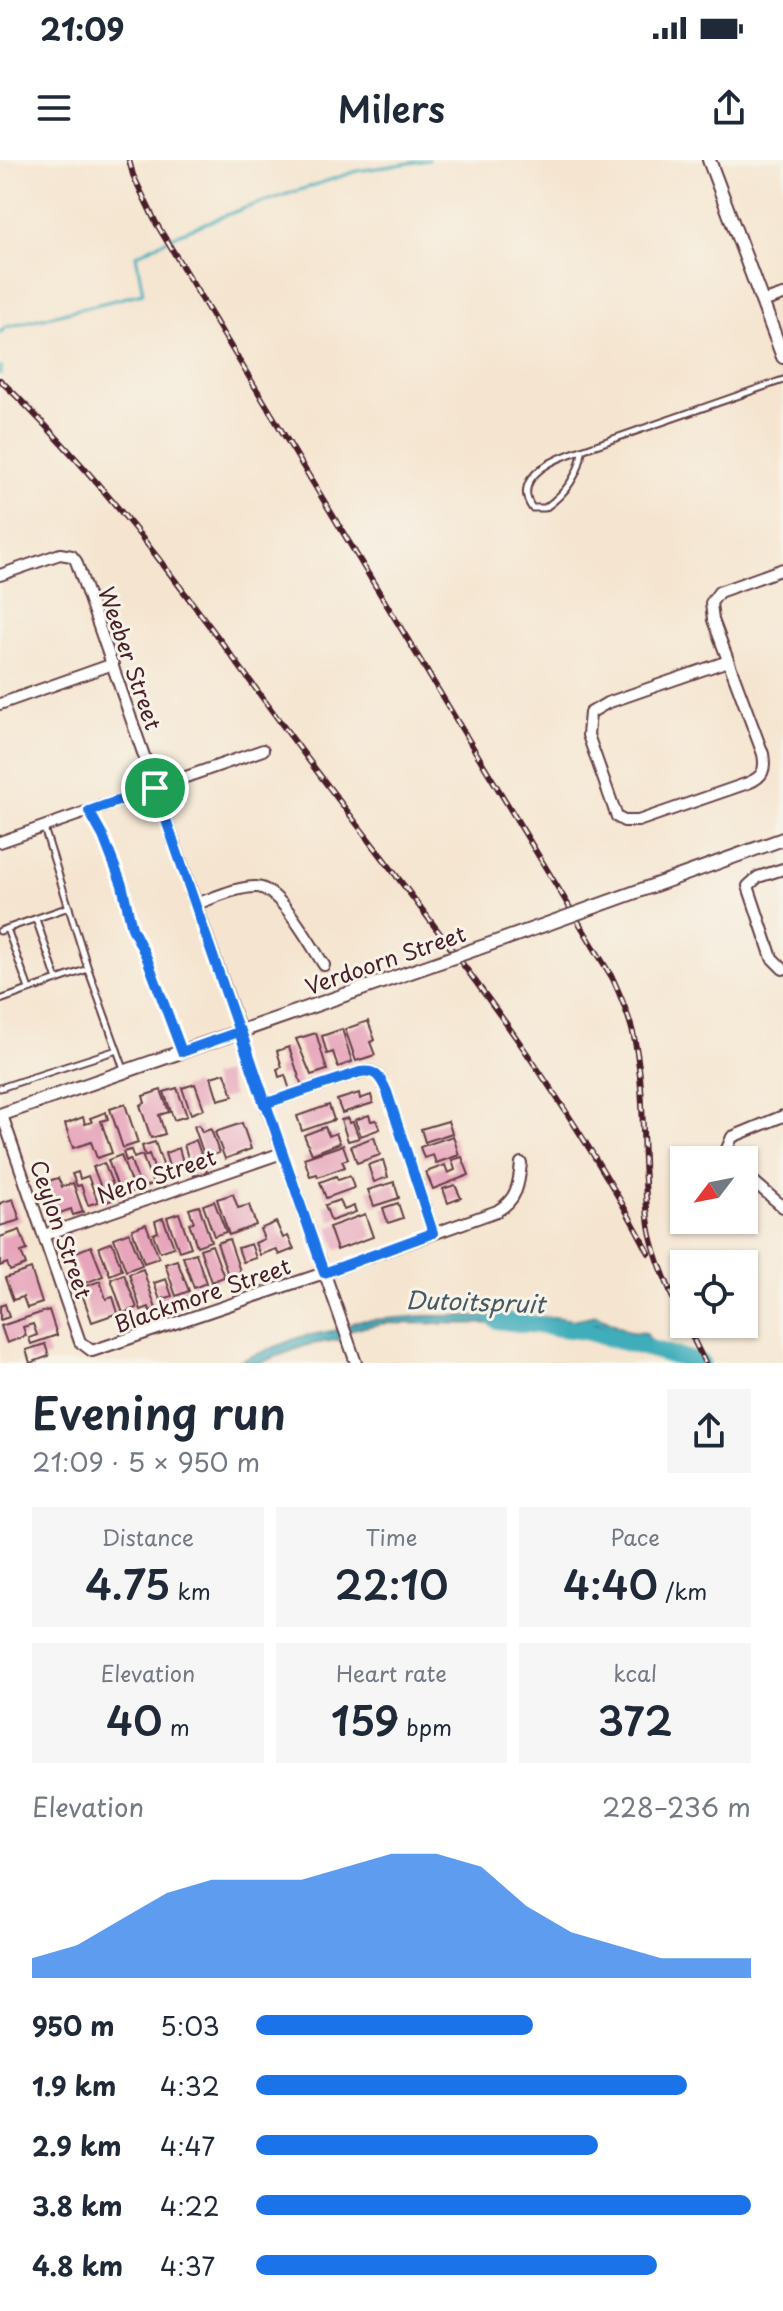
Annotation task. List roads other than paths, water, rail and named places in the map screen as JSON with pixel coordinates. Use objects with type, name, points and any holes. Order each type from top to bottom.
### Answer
[{"type":"street","points":[[709,160],[783,357]]},
{"type":"street","points":[[762,302],[783,295]]},
{"type":"street","name":"Weeber Street","points":[[0,575],[60,554],[72,556],[79,567],[356,1363]]},
{"type":"street","points":[[728,661],[607,703],[590,713],[588,735],[617,817],[624,821],[638,821],[762,776],[765,769],[763,754],[710,609],[713,597],[719,592],[783,569]]},
{"type":"street","points":[[0,704],[113,664]]},
{"type":"street","points":[[0,842],[263,750]]},
{"type":"street","name":"Verdoorn Street","points":[[1,1115],[125,1074],[783,839]]},
{"type":"street","points":[[783,869],[758,877],[748,886],[772,958],[783,969]]},
{"type":"street","points":[[196,904],[246,888],[264,888],[278,899],[324,965]]},
{"type":"street","points":[[264,1104],[360,1072],[374,1072],[387,1092],[433,1233]]},
{"type":"street","name":"Ceylon Street","points":[[1,1115],[80,1342],[92,1351]]},
{"type":"street","points":[[727,1146],[736,1135],[783,1116]]},
{"type":"street","name":"Nero Street","points":[[44,1235],[282,1153]]},
{"type":"street","name":"Blackmore Street","points":[[92,1351],[324,1273],[504,1207],[515,1194],[521,1163]]},
{"type":"street","points":[[758,1185],[783,1207]]},
{"type":"lane","points":[[582,451],[579,469],[560,496],[545,508],[532,508],[526,496],[532,476],[550,463],[582,451],[783,380]]},
{"type":"lane","points":[[89,811],[103,836],[122,885],[132,928],[146,956],[182,1052]]},
{"type":"lane","points":[[44,827],[88,969],[125,1074]]},
{"type":"lane","points":[[29,989],[3,930],[69,907]]},
{"type":"lane","points":[[36,919],[57,980]]},
{"type":"lane","points":[[0,1000],[88,969]]},
{"type":"lane","points":[[0,1088],[117,1050]]},
{"type":"water","points":[[596,1315],[630,1332],[646,1333],[651,1342],[619,1334],[598,1324],[386,1323],[352,1329],[341,1339],[307,1345],[259,1363],[235,1363],[300,1337],[338,1330],[358,1321],[426,1316],[553,1317],[573,1320]]},
{"type":"waterway","points":[[0,333],[4,328],[143,293],[136,255],[180,233],[357,171],[429,160]]},
{"type":"waterway","points":[[0,366],[0,374]]},
{"type":"waterway","name":"Dutoitspruit","points":[[497,1320],[585,1331],[701,1363]]},
{"type":"railway","points":[[129,160],[156,223],[613,979],[635,1042],[639,1065],[646,1202],[651,1235],[670,1290]]},
{"type":"railway","points":[[0,380],[45,425],[127,519],[493,1005],[575,1126],[649,1253]]},
{"type":"railway","points":[[693,1338],[705,1363]]}]
